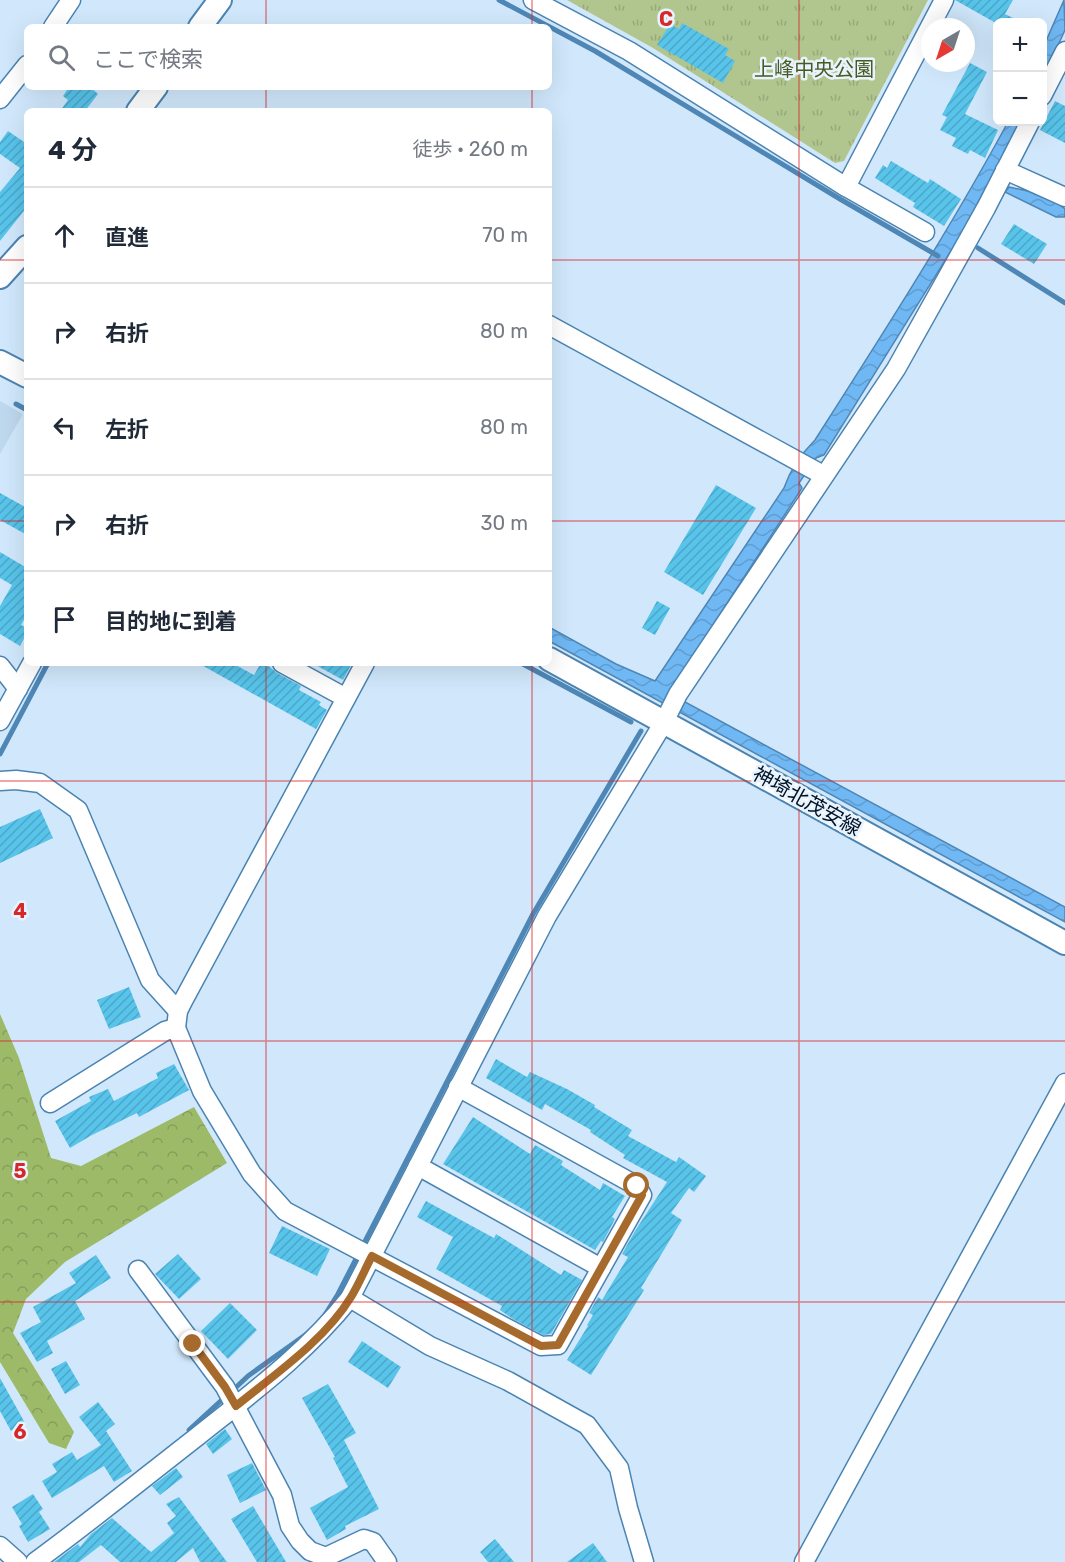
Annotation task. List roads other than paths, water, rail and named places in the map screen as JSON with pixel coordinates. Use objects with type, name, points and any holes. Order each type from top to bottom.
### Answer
[{"type":"main road","points":[[202,24],[220,0]]},
{"type":"main road","points":[[0,277],[24,250]]},
{"type":"main road","points":[[0,362],[24,374]]},
{"type":"main road","name":"神埼北茂安線","points":[[552,660],[670,708],[1065,943]]},
{"type":"street","points":[[56,24],[71,0]]},
{"type":"street","points":[[533,0],[629,51],[846,187],[925,232]]},
{"type":"street","points":[[846,187],[944,0]]},
{"type":"street","points":[[1047,86],[1065,51]]},
{"type":"street","points":[[0,99],[24,69]]},
{"type":"street","points":[[35,1562],[293,1360],[328,1326],[350,1298],[547,916],[670,708],[823,475],[896,369],[1028,126]]},
{"type":"street","points":[[1005,170],[1065,197]]},
{"type":"street","points":[[552,327],[823,475]]},
{"type":"street","points":[[0,666],[18,688]]},
{"type":"street","points":[[0,722],[30,666]]},
{"type":"street","points":[[287,666],[346,698]]},
{"type":"street","points":[[50,1103],[165,1031],[177,1019],[362,666]]},
{"type":"street","points":[[0,781],[40,783],[78,810],[150,980],[177,1019],[202,1091],[252,1174],[285,1211],[541,1346],[558,1345],[642,1195],[637,1186],[458,1087]]},
{"type":"street","points":[[804,1562],[1065,1083]]},
{"type":"street","points":[[418,1166],[602,1268]]},
{"type":"street","points":[[138,1270],[225,1387],[282,1495],[290,1526],[300,1541],[310,1551],[326,1557],[364,1539],[373,1542],[387,1562]]},
{"type":"street","points":[[350,1298],[430,1346],[508,1381],[587,1425],[619,1468],[644,1562]]},
{"type":"street","points":[[0,1546],[18,1562]]},
{"type":"water","points":[[1064,0],[1065,30],[1047,69],[1047,39]]},
{"type":"water","points":[[1006,126],[1019,126],[959,238],[824,455],[816,458],[799,483],[802,488],[670,691],[672,695],[1065,907],[1065,922],[552,643],[552,629],[616,664],[655,681],[784,488],[797,462],[815,440],[939,243]]},
{"type":"water","points":[[1009,187],[1028,191],[1057,203],[1065,209],[1065,217],[1056,217],[1005,192]]},
{"type":"waterway","points":[[499,0],[544,24]]},
{"type":"waterway","points":[[552,28],[595,51],[938,256]]},
{"type":"waterway","points":[[978,248],[1065,303]]},
{"type":"waterway","points":[[16,404],[24,408]]},
{"type":"waterway","points":[[0,754],[46,666]]},
{"type":"waterway","points":[[527,666],[631,722]]},
{"type":"waterway","points":[[323,1318],[338,1294],[533,914],[641,731]]},
{"type":"waterway","points":[[232,1391],[248,1376],[308,1333]]},
{"type":"waterway","points":[[189,1430],[225,1397]]},
{"type":"park label","name":"上峰中央公園","points":[[814,69]]}]
